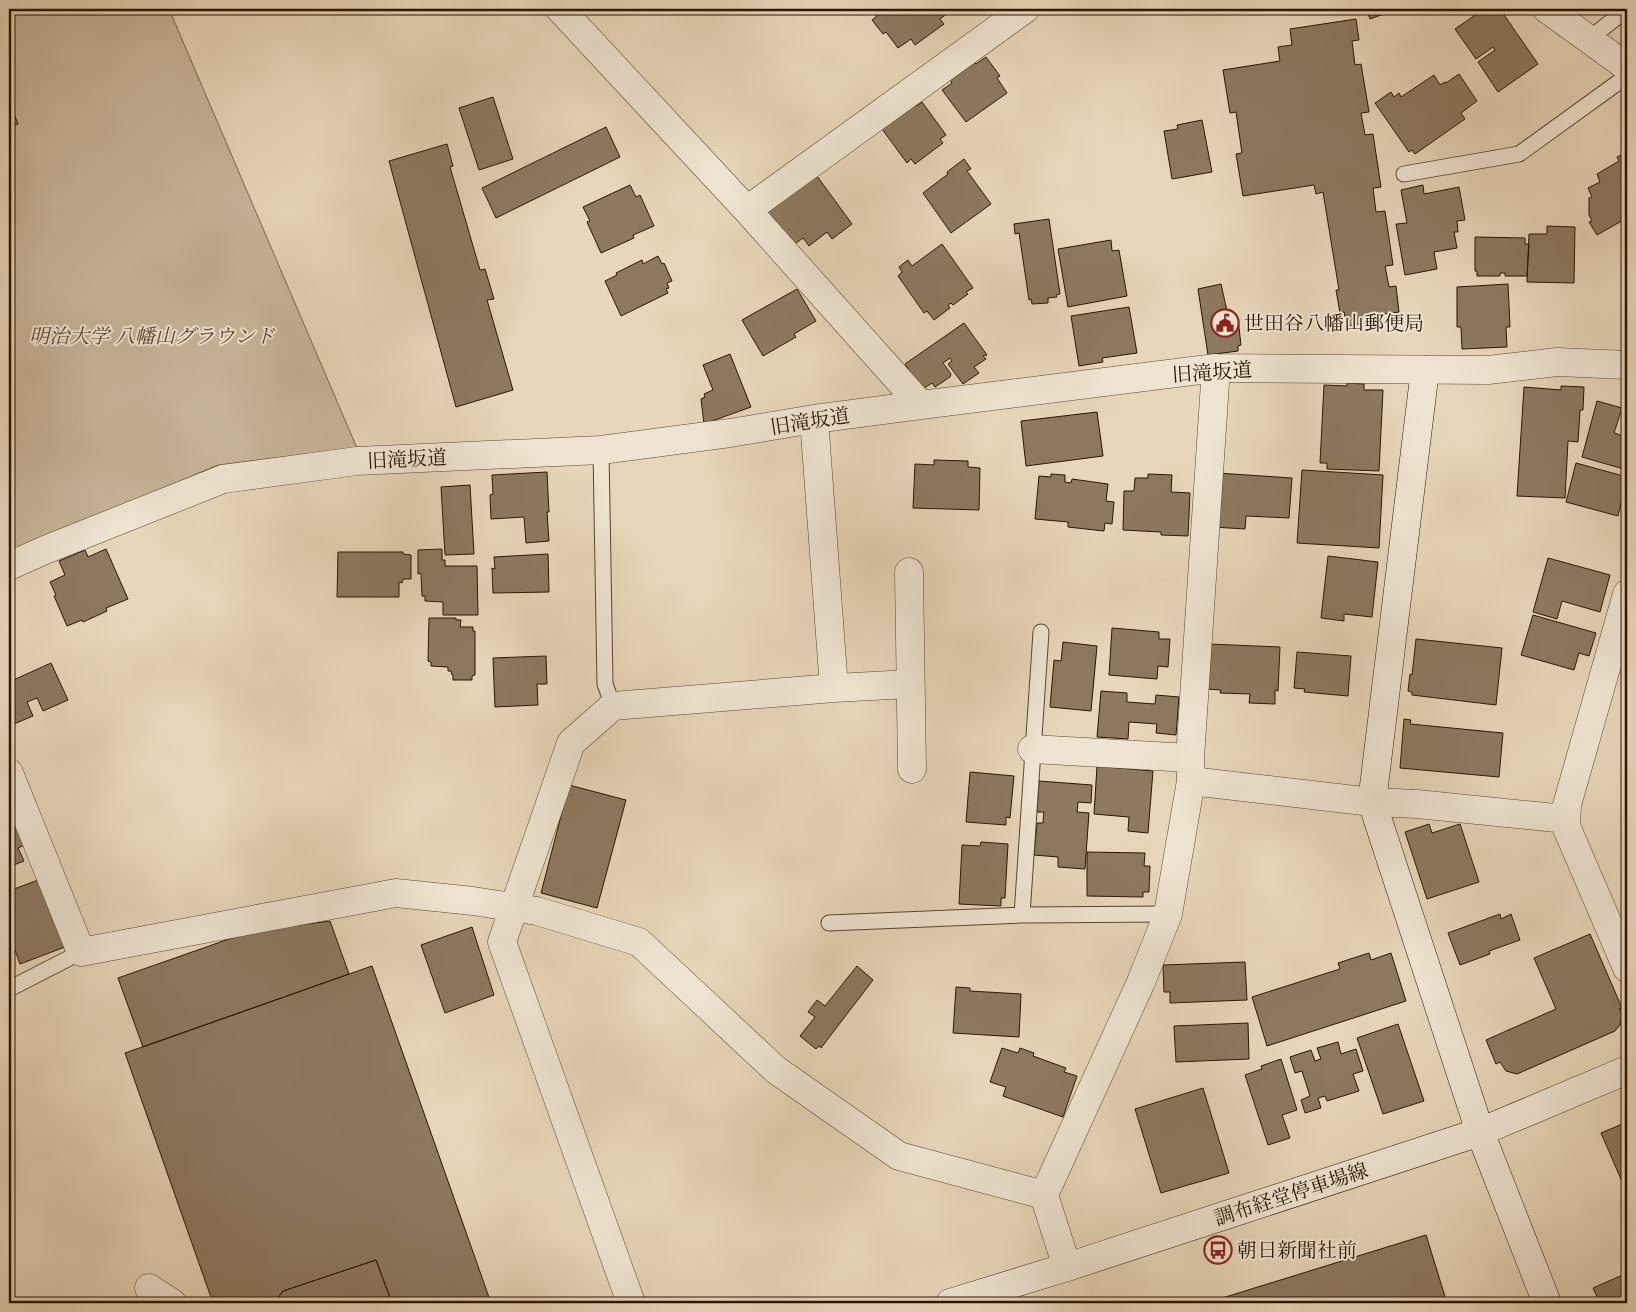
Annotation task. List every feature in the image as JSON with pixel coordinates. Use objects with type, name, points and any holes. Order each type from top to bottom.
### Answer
[{"type":"street","points":[[560,9],[747,210],[921,405]]},
{"type":"street","points":[[747,210],[1025,9]]},
{"type":"street","points":[[1547,9],[1627,67]]},
{"type":"street","name":"旧滝坂道","points":[[9,566],[224,480],[357,461],[601,450],[730,433],[814,419],[1216,368],[1488,370],[1557,362],[1627,365]]},
{"type":"street","points":[[1068,1267],[1044,1195],[1141,982],[1168,914],[1190,769],[1216,368]]},
{"type":"street","points":[[1425,370],[1372,802],[1480,1132],[1547,1303]]},
{"type":"street","points":[[814,419],[834,688]]},
{"type":"street","points":[[909,572],[912,769]]},
{"type":"street","points":[[1627,594],[1567,804],[1566,819],[1566,826],[1627,968]]},
{"type":"street","points":[[631,1303],[502,942],[572,743],[612,706],[834,688],[910,684]]},
{"type":"street","points":[[1032,748],[1190,769],[1372,802],[1417,804],[1566,819]]},
{"type":"street","points":[[9,774],[81,952],[396,893],[473,901],[538,911],[639,942],[776,1070],[899,1156],[1044,1195]]},
{"type":"street","name":"調布経堂停車場線","points":[[950,1303],[1068,1267],[1480,1132],[1627,1070]]},
{"type":"street","points":[[149,1288],[172,1303]]},
{"type":"lane","points":[[1590,39],[1627,9]]},
{"type":"lane","points":[[1404,174],[1519,154],[1627,76]]},
{"type":"lane","points":[[601,450],[605,684],[612,706]]},
{"type":"lane","points":[[1022,915],[1041,632]]},
{"type":"lane","points":[[829,923],[1022,915],[1168,914]]},
{"type":"lane","points":[[9,989],[81,952]]},
{"type":"green space","name":"明治大学 八幡山グラウンド","points":[[9,9],[169,9],[357,448],[218,465],[9,553]]},
{"type":"building","points":[[871,9],[953,9],[940,19],[944,24],[915,45],[911,39],[898,48],[886,32],[883,34],[872,20],[877,16]]},
{"type":"building","points":[[1366,9],[1397,9],[1370,19]]},
{"type":"building","points":[[1484,9],[1500,9],[1538,64],[1498,92],[1478,62],[1495,50],[1493,47],[1476,59],[1455,29]]},
{"type":"building","points":[[1356,19],[1359,40],[1352,41],[1355,65],[1361,64],[1369,112],[1361,113],[1365,135],[1373,134],[1381,187],[1373,188],[1376,212],[1385,211],[1393,265],[1385,266],[1389,287],[1396,286],[1399,312],[1371,316],[1372,322],[1347,326],[1344,312],[1340,313],[1336,290],[1339,290],[1323,192],[1316,194],[1314,185],[1243,196],[1236,154],[1242,153],[1236,112],[1230,113],[1223,70],[1280,61],[1278,47],[1292,45],[1290,29]]},
{"type":"building","points":[[986,57],[1000,76],[997,78],[1007,93],[966,122],[942,90],[952,83],[949,78],[974,61],[976,64]]},
{"type":"building","points":[[1459,74],[1477,101],[1461,113],[1465,119],[1415,154],[1412,150],[1409,152],[1375,103],[1391,92],[1394,97],[1399,93],[1401,97],[1434,75],[1440,85]]},
{"type":"building","points":[[493,97],[513,159],[479,170],[459,108]]},
{"type":"building","points":[[922,102],[946,135],[940,139],[943,143],[915,164],[911,159],[907,163],[882,129],[915,103],[917,106]]},
{"type":"building","points":[[13,111],[18,124],[9,128],[9,113]]},
{"type":"building","points":[[1202,120],[1212,172],[1172,179],[1164,131],[1178,129],[1177,125]]},
{"type":"building","points":[[606,127],[620,157],[496,218],[482,188]]},
{"type":"building","points":[[447,144],[453,166],[450,167],[480,270],[485,269],[494,299],[487,300],[513,390],[456,407],[389,161]]},
{"type":"building","points":[[1627,146],[1627,218],[1597,235],[1589,222],[1592,221],[1589,215],[1589,198],[1592,197],[1588,188],[1600,182],[1597,174],[1619,161],[1617,157],[1625,153],[1623,148]]},
{"type":"building","points":[[964,159],[971,169],[967,171],[991,204],[951,233],[923,193]]},
{"type":"building","points":[[814,172],[852,224],[832,239],[827,232],[809,246],[803,238],[791,247],[765,213]]},
{"type":"building","points":[[630,185],[636,197],[640,195],[654,226],[633,235],[634,238],[601,253],[587,222],[590,221],[583,207]]},
{"type":"building","points":[[1423,185],[1424,194],[1459,187],[1465,220],[1457,221],[1458,232],[1454,232],[1457,248],[1434,252],[1437,269],[1405,275],[1396,224],[1407,223],[1401,190]]},
{"type":"building","points":[[1049,219],[1060,294],[1056,295],[1057,297],[1048,298],[1048,303],[1032,304],[1031,299],[1029,300],[1019,233],[1015,234],[1014,224]]},
{"type":"building","points":[[1547,226],[1575,227],[1574,283],[1527,282],[1529,234],[1547,234]]},
{"type":"building","points":[[1475,237],[1525,238],[1525,244],[1529,244],[1527,276],[1505,276],[1505,273],[1500,273],[1500,276],[1477,276],[1477,271],[1475,271]]},
{"type":"building","points":[[1111,240],[1112,251],[1119,250],[1127,296],[1068,307],[1058,249]]},
{"type":"building","points":[[942,244],[973,288],[953,305],[951,303],[948,305],[950,308],[934,320],[927,311],[924,313],[898,276],[902,272],[899,267],[908,260],[912,266]]},
{"type":"building","points":[[658,256],[662,264],[664,263],[672,281],[667,283],[669,288],[666,289],[668,293],[621,316],[605,281],[617,275],[616,273],[642,260],[643,264]]},
{"type":"building","points":[[1221,284],[1229,320],[1238,319],[1241,345],[1238,346],[1238,351],[1208,355],[1198,289]]},
{"type":"building","points":[[1508,284],[1510,327],[1506,327],[1507,347],[1462,349],[1461,327],[1457,327],[1457,287]]},
{"type":"building","points":[[797,289],[816,321],[794,334],[796,337],[763,356],[742,320]]},
{"type":"building","points":[[1129,307],[1137,353],[1102,358],[1103,362],[1079,366],[1071,316]]},
{"type":"building","points":[[964,323],[987,355],[983,356],[986,359],[974,367],[979,373],[963,384],[948,364],[952,361],[950,358],[943,363],[951,374],[950,377],[935,387],[932,383],[921,390],[905,364]]},
{"type":"building","points":[[730,354],[751,407],[704,424],[701,399],[705,397],[704,394],[713,390],[703,365]]},
{"type":"building","points":[[1347,383],[1364,384],[1364,390],[1383,390],[1379,471],[1327,469],[1327,463],[1320,463],[1324,385],[1347,386]]},
{"type":"building","points":[[1561,386],[1584,387],[1583,410],[1580,410],[1578,442],[1568,441],[1565,498],[1517,496],[1524,387],[1561,390]]},
{"type":"building","points":[[1597,401],[1622,408],[1614,433],[1627,437],[1627,470],[1582,457]]},
{"type":"building","points":[[1097,412],[1103,456],[1026,466],[1021,421]]},
{"type":"building","points":[[934,460],[968,461],[968,467],[980,468],[979,510],[913,508],[915,464],[934,465]]},
{"type":"building","points":[[1576,463],[1627,477],[1618,516],[1566,502]]},
{"type":"building","points":[[1302,470],[1383,475],[1379,548],[1297,543]]},
{"type":"building","points":[[547,472],[549,541],[526,543],[524,517],[491,519],[490,495],[493,494],[492,475]]},
{"type":"building","points":[[1217,473],[1292,478],[1289,518],[1246,516],[1245,529],[1213,527]]},
{"type":"building","points":[[1051,474],[1065,475],[1065,482],[1071,483],[1072,479],[1108,484],[1106,501],[1114,502],[1112,524],[1105,523],[1104,531],[1068,527],[1068,522],[1035,519],[1039,476],[1051,477]]},
{"type":"building","points":[[1148,474],[1172,475],[1171,492],[1190,493],[1188,536],[1161,535],[1161,532],[1123,530],[1124,491],[1134,491],[1135,478],[1148,478]]},
{"type":"building","points":[[470,485],[474,554],[445,555],[441,487]]},
{"type":"building","points":[[106,549],[128,599],[106,608],[107,611],[83,622],[82,620],[67,626],[50,582],[65,575],[59,561],[85,550],[88,557]]},
{"type":"building","points":[[442,549],[442,560],[445,560],[445,566],[477,566],[478,615],[443,615],[443,602],[425,601],[425,596],[422,596],[421,573],[418,574],[418,550]]},
{"type":"building","points":[[338,552],[403,552],[403,554],[411,555],[411,579],[403,579],[402,583],[399,582],[399,597],[337,597]]},
{"type":"building","points":[[548,554],[549,592],[493,593],[492,568],[495,569],[494,557]]},
{"type":"building","points":[[1328,556],[1378,562],[1372,617],[1344,614],[1344,621],[1321,618]]},
{"type":"building","points":[[1548,558],[1610,575],[1600,612],[1562,601],[1557,619],[1533,612]]},
{"type":"building","points":[[1533,615],[1596,633],[1589,656],[1579,653],[1574,670],[1521,655]]},
{"type":"building","points":[[429,618],[456,618],[456,620],[461,620],[460,627],[473,627],[473,631],[475,631],[475,675],[472,676],[472,680],[453,680],[453,675],[451,671],[448,671],[448,667],[431,666],[431,662],[428,661]]},
{"type":"building","points":[[1112,628],[1159,632],[1159,639],[1170,639],[1168,667],[1158,666],[1157,679],[1109,675]]},
{"type":"building","points":[[1416,639],[1502,648],[1496,705],[1412,695],[1412,692],[1408,691],[1410,674],[1412,675]]},
{"type":"building","points":[[1063,642],[1097,646],[1091,711],[1050,707],[1054,660],[1061,661]]},
{"type":"building","points":[[1208,644],[1280,647],[1278,691],[1275,690],[1275,704],[1249,703],[1250,694],[1220,693],[1221,690],[1206,689]]},
{"type":"building","points":[[1297,652],[1351,656],[1348,696],[1304,692],[1305,689],[1294,688]]},
{"type":"building","points":[[546,656],[547,684],[537,684],[538,705],[495,707],[493,658]]},
{"type":"building","points":[[51,663],[68,700],[43,711],[37,698],[27,702],[33,716],[9,726],[9,682]]},
{"type":"building","points":[[1101,691],[1127,693],[1127,702],[1155,704],[1156,695],[1179,697],[1176,735],[1156,733],[1157,724],[1129,722],[1128,739],[1097,737]]},
{"type":"building","points":[[1404,719],[1411,720],[1410,724],[1503,733],[1499,777],[1400,768]]},
{"type":"building","points":[[1097,766],[1153,771],[1148,833],[1128,831],[1129,817],[1094,814]]},
{"type":"building","points":[[970,772],[1014,776],[1010,818],[1006,817],[1006,825],[966,822]]},
{"type":"building","points":[[1039,781],[1092,785],[1091,803],[1078,802],[1077,812],[1089,813],[1085,869],[1058,867],[1058,857],[1034,855],[1037,823],[1043,823],[1044,812],[1037,812]]},
{"type":"building","points":[[569,785],[626,800],[597,908],[541,893]]},
{"type":"building","points":[[9,812],[12,818],[16,816],[27,844],[18,848],[24,861],[9,867]]},
{"type":"building","points":[[1429,824],[1432,833],[1460,824],[1479,882],[1427,899],[1405,832]]},
{"type":"building","points":[[981,842],[1008,844],[1005,898],[1001,898],[1001,906],[959,904],[962,845],[980,846]]},
{"type":"building","points":[[1087,852],[1145,853],[1144,866],[1150,866],[1149,892],[1143,892],[1143,897],[1087,896]]},
{"type":"building","points":[[38,880],[65,947],[20,964],[9,934],[9,925],[11,924],[9,917],[9,891]]},
{"type":"building","points":[[1500,914],[1501,919],[1511,914],[1520,940],[1489,951],[1490,954],[1460,965],[1448,933]]},
{"type":"building","points":[[330,921],[349,974],[143,1047],[118,978],[249,932]]},
{"type":"building","points":[[472,927],[494,995],[445,1013],[421,945]]},
{"type":"building","points":[[1590,934],[1622,1008],[1619,1009],[1622,1014],[1620,1025],[1615,1031],[1517,1074],[1506,1071],[1500,1062],[1496,1064],[1486,1040],[1556,1009],[1534,958]]},
{"type":"building","points":[[1369,953],[1371,960],[1391,953],[1406,1001],[1267,1046],[1252,997],[1340,969],[1338,963]]},
{"type":"building","points":[[1245,962],[1247,1000],[1170,1003],[1170,992],[1164,992],[1163,965]]},
{"type":"building","points":[[372,966],[491,1303],[392,1303],[376,1260],[283,1291],[274,1303],[242,1303],[232,1297],[213,1303],[125,1053]]},
{"type":"building","points":[[857,966],[873,980],[821,1048],[819,1046],[816,1049],[800,1036],[815,1017],[808,1012],[817,1000],[825,1006]]},
{"type":"building","points":[[956,987],[970,988],[970,991],[1021,994],[1019,1037],[953,1033]]},
{"type":"building","points":[[1248,1023],[1249,1059],[1176,1062],[1174,1026]]},
{"type":"building","points":[[1398,1024],[1424,1101],[1383,1114],[1357,1038]]},
{"type":"building","points":[[1338,1042],[1341,1054],[1356,1049],[1363,1071],[1353,1074],[1359,1091],[1327,1101],[1325,1096],[1318,1098],[1321,1108],[1305,1113],[1301,1100],[1310,1096],[1302,1071],[1295,1073],[1290,1057],[1311,1050],[1315,1061],[1321,1059],[1317,1048]]},
{"type":"building","points":[[1002,1048],[1018,1053],[1020,1048],[1034,1053],[1033,1056],[1066,1068],[1064,1072],[1077,1076],[1063,1117],[1003,1096],[1006,1087],[990,1082]]},
{"type":"building","points":[[1281,1059],[1297,1110],[1282,1115],[1290,1138],[1268,1145],[1245,1075],[1262,1069],[1261,1066]]},
{"type":"building","points":[[1203,1088],[1229,1173],[1161,1193],[1135,1109]]},
{"type":"building","points":[[1627,1122],[1627,1193],[1601,1133]]},
{"type":"building","points":[[1426,1235],[1447,1303],[1206,1303]]},
{"type":"building","points":[[376,1260],[392,1303],[274,1303],[283,1291]]},
{"type":"building","points":[[1627,1273],[1627,1303],[1600,1303],[1593,1288]]},
{"type":"place","name":"世田谷八幡山郵便局","points":[[1225,323]]},
{"type":"place","name":"朝日新聞社前","points":[[1218,1250]]}]
